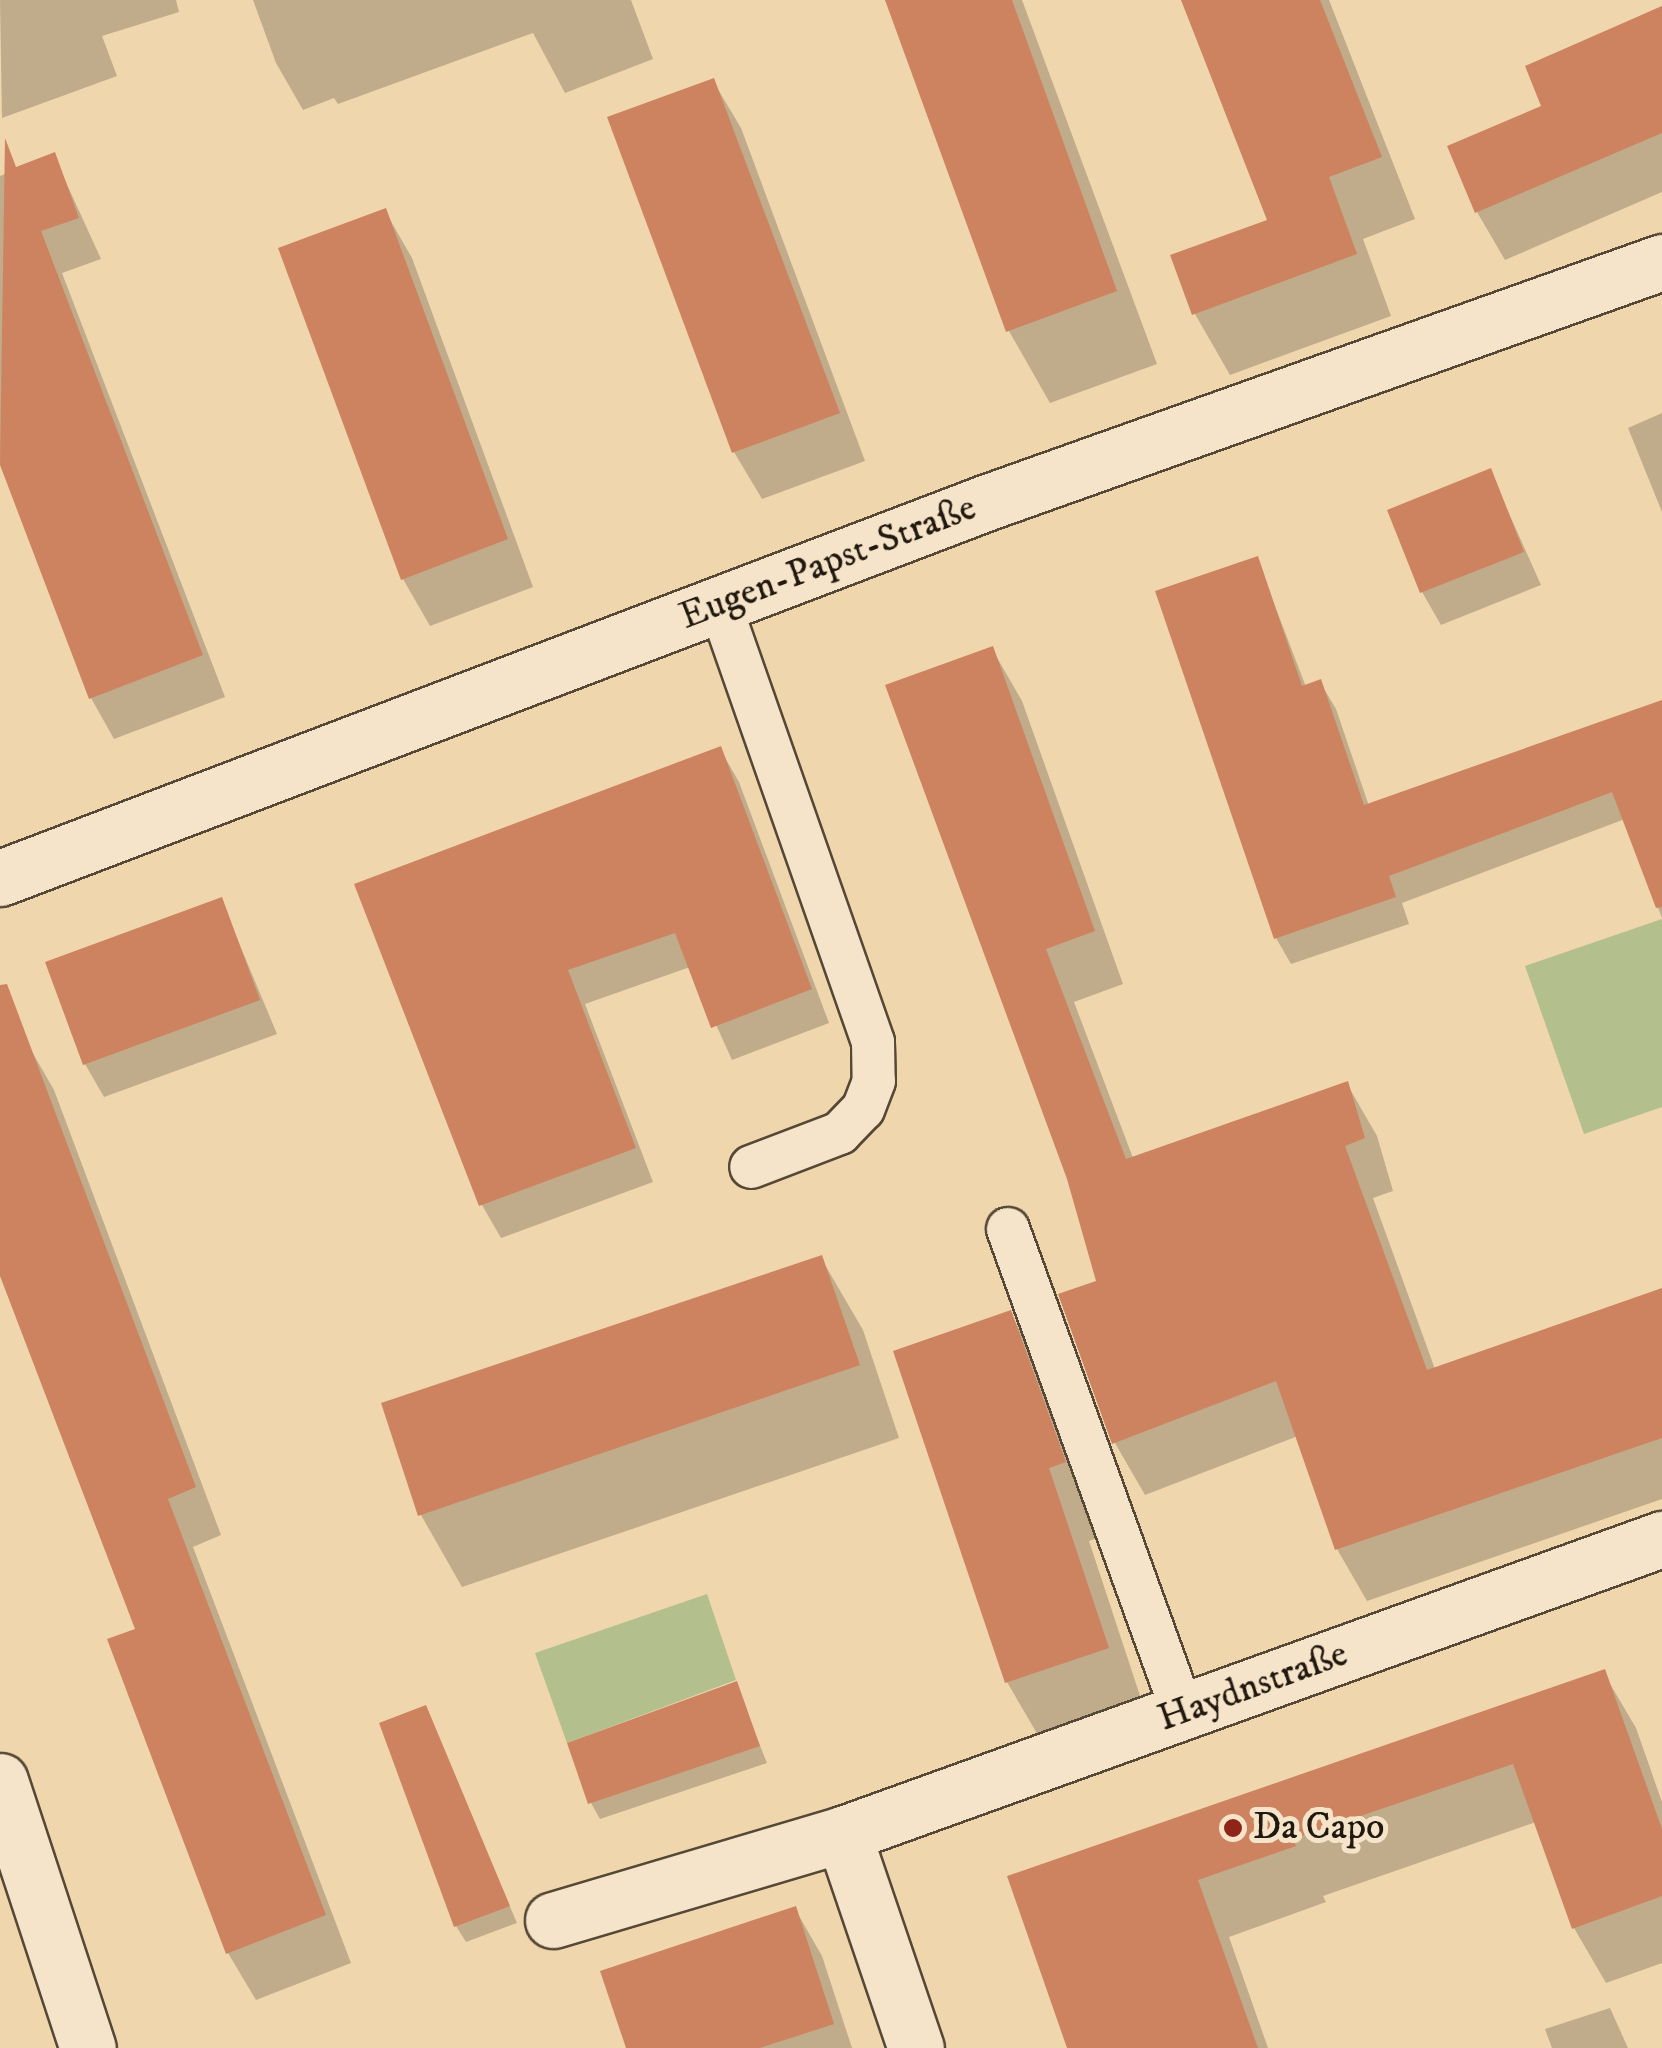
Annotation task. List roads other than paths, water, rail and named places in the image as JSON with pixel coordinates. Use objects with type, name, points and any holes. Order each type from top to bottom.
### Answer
[{"type":"street","name":"Eugen-Papst-Straße","points":[[0,878],[720,605],[1662,262]]},
{"type":"street","name":"Haydnstraße","points":[[553,1920],[843,1834],[1662,1538]]},
{"type":"street","points":[[0,1781],[88,2048]]},
{"type":"street","points":[[843,1834],[916,2048]]},
{"type":"lane","points":[[720,605],[873,1042],[874,1081],[862,1109],[840,1132],[750,1167]]},
{"type":"lane","points":[[1008,1229],[1182,1713]]},
{"type":"place","name":"Da Capo","points":[[1233,1828]]}]
